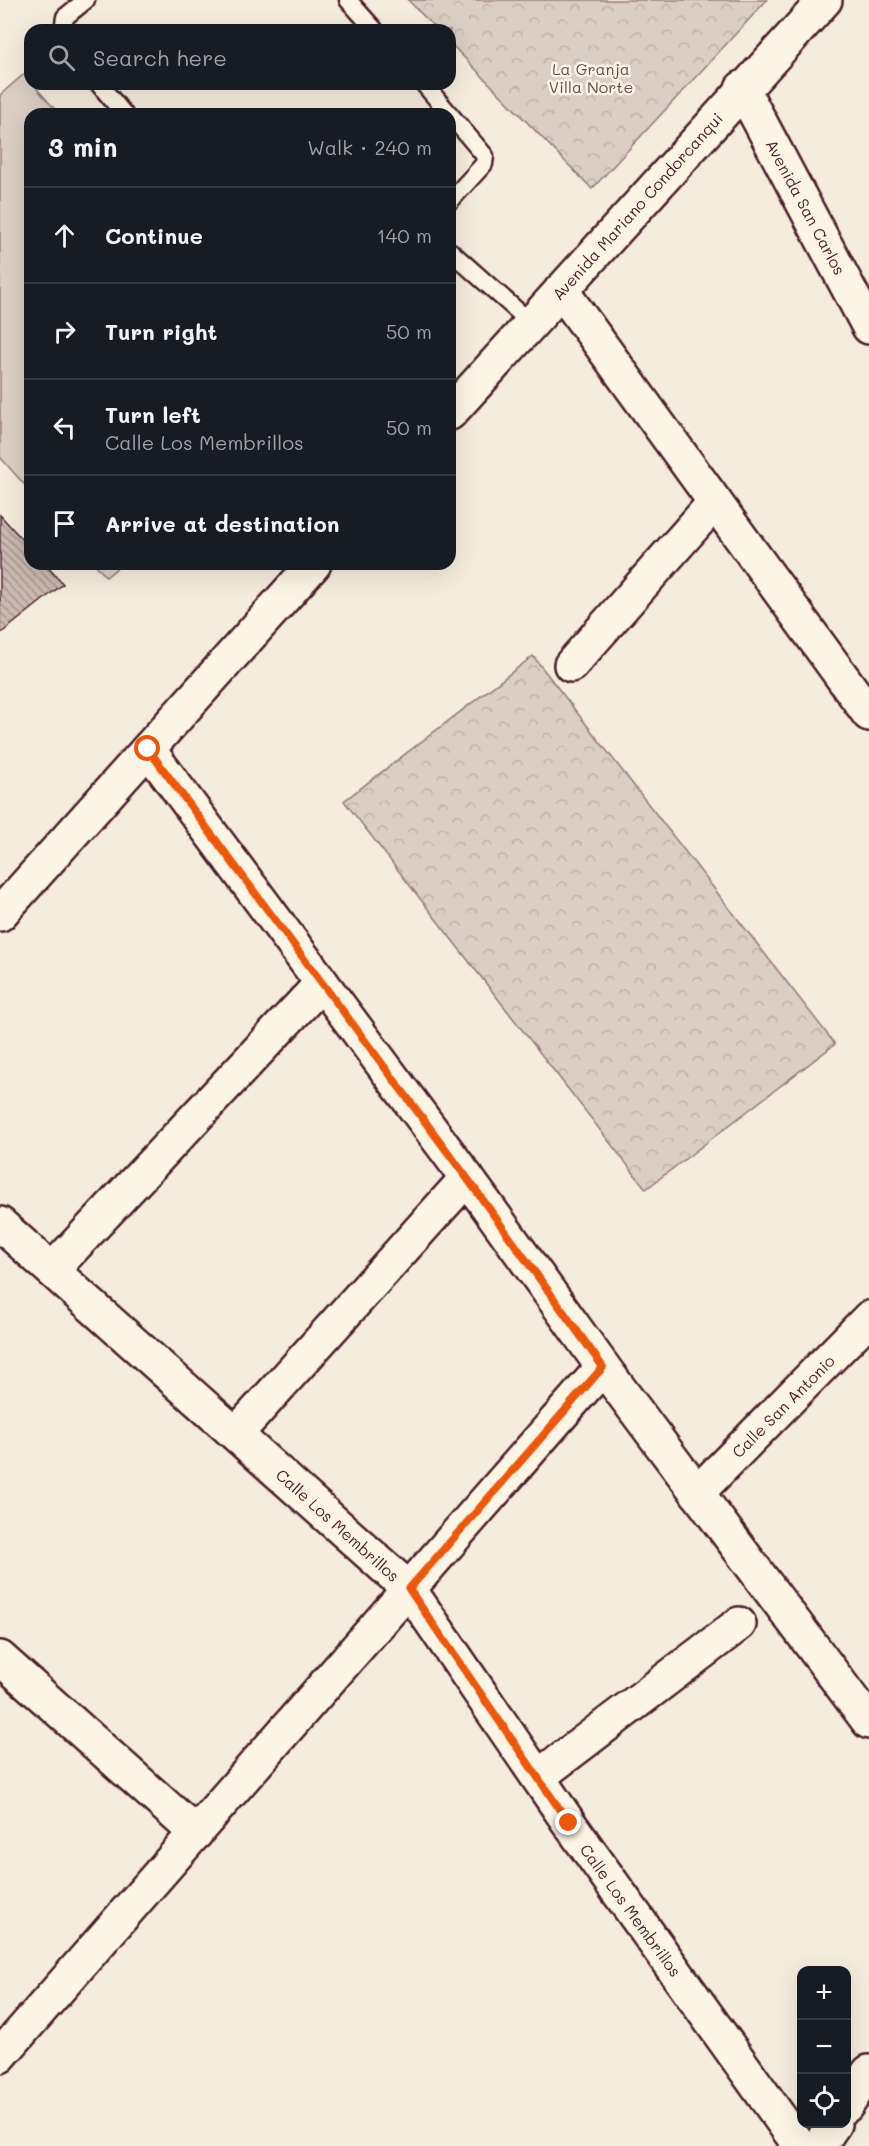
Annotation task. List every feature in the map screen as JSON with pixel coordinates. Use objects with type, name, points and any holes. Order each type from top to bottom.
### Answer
[{"type":"street","name":"Avenida Mariano Condorcanqui","points":[[456,406],[742,88],[825,0]]},
{"type":"street","name":"Avenida San Carlos","points":[[742,88],[869,327]]},
{"type":"street","points":[[561,290],[869,714]]},
{"type":"street","points":[[571,665],[714,502]]},
{"type":"street","points":[[0,914],[309,570]]},
{"type":"street","points":[[148,749],[467,1178],[697,1493],[864,1704]]},
{"type":"street","points":[[52,1270],[322,983]]},
{"type":"street","points":[[236,1434],[467,1178]]},
{"type":"street","name":"Calle Los Membrillos","points":[[0,1224],[409,1589],[538,1777],[800,2146]]},
{"type":"street","name":"Calle San Antonio","points":[[697,1493],[869,1318]]},
{"type":"street","points":[[6,2038],[196,1833],[603,1367]]},
{"type":"street","points":[[538,1777],[739,1624]]},
{"type":"street","points":[[0,1658],[196,1833]]},
{"type":"street","points":[[851,2099],[869,2072]]},
{"type":"street","points":[[819,2146],[831,2128]]},
{"type":"lane","points":[[64,24],[65,17],[86,0]]},
{"type":"lane","points":[[348,0],[370,24]]},
{"type":"lane","points":[[104,90],[119,108]]},
{"type":"lane","points":[[429,90],[445,108]]},
{"type":"lane","points":[[456,120],[482,149],[485,156],[484,164],[456,194]]},
{"type":"lane","points":[[456,256],[531,323]]},
{"type":"green space","name":"La Granja Villa Norte","points":[[408,0],[767,0],[592,189],[456,49],[456,24],[431,24]]},
{"type":"green space","points":[[24,74],[24,90],[38,90],[54,108],[24,108],[24,484],[0,457],[0,95]]},
{"type":"green space","points":[[100,570],[115,570],[106,577]]},
{"type":"green space","points":[[533,656],[835,1044],[646,1189],[344,801]]},
{"type":"building","points":[[0,515],[24,541],[24,570],[50,570],[63,584],[0,634]]},
{"type":"route","points":[[148,749],[467,1178],[603,1367],[409,1589],[569,1823]]}]
